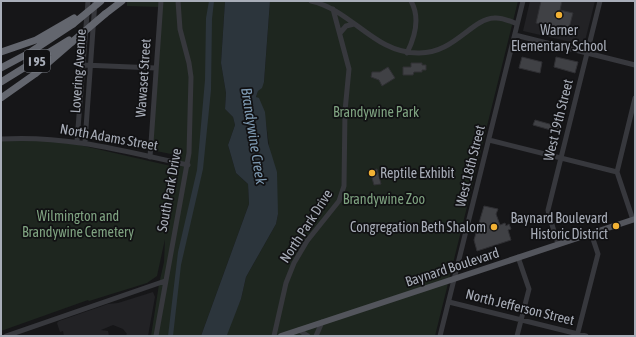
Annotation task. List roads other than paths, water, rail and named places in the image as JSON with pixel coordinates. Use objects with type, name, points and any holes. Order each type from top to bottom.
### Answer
[{"type":"highway","points":[[1,52],[36,40],[74,21],[100,1]]},
{"type":"highway","points":[[1,98],[35,74],[72,40],[122,1]]},
{"type":"highway","name":"I 95","points":[[1,68],[29,53],[74,21]]},
{"type":"highway","name":"I 95","points":[[1,82],[19,73],[72,40]]},
{"type":"main road","name":"Baynard Boulevard","points":[[282,336],[296,333],[322,322],[634,219]]},
{"type":"street","name":"Lovering Avenue","points":[[77,141],[88,1]]},
{"type":"street","name":"Lovering Avenue","points":[[85,142],[95,1]]},
{"type":"street","name":"Wawaset Street","points":[[150,157],[161,1]]},
{"type":"street","name":"South Park Drive","points":[[156,336],[165,281],[188,165],[191,78],[190,63],[180,29],[178,1]]},
{"type":"street","points":[[312,1],[326,3],[383,44],[407,53],[426,53],[439,50],[489,18],[499,18],[517,24]]},
{"type":"street","points":[[407,53],[417,19],[415,9],[411,1]]},
{"type":"street","name":"West 18th Street","points":[[440,336],[523,1]]},
{"type":"street","name":"West 19th Street","points":[[558,244],[548,212],[600,1]]},
{"type":"street","name":"North Park Drive","points":[[274,336],[286,282],[294,263],[307,241],[339,201],[343,192],[345,180],[345,111],[349,76],[348,62],[333,9]]},
{"type":"street","points":[[340,32],[346,26],[354,24]]},
{"type":"street","points":[[514,35],[635,65]]},
{"type":"street","points":[[82,65],[156,68]]},
{"type":"street","points":[[634,219],[617,172],[632,119],[635,98]]},
{"type":"street","name":"North Adams Street","points":[[1,140],[41,138],[85,142],[188,165]]},
{"type":"street","points":[[489,140],[617,172]]},
{"type":"street","points":[[577,335],[598,254],[591,233]]},
{"type":"street","points":[[517,336],[529,289],[518,257]]},
{"type":"street","points":[[6,336],[165,281]]},
{"type":"street","name":"North Jefferson Street","points":[[449,302],[586,336]]},
{"type":"street","points":[[316,336],[322,322]]},
{"type":"street","points":[[296,333],[308,336]]},
{"type":"water","points":[[209,1],[214,1],[212,19],[211,90],[203,169],[181,265],[173,336],[168,336],[178,252],[197,170],[205,80],[206,18]]},
{"type":"water","name":"Brandywine Creek","points":[[225,1],[270,1],[264,82],[256,97],[259,98],[265,112],[268,143],[277,172],[278,214],[276,224],[246,277],[241,299],[227,335],[201,336],[249,204],[248,184],[236,173],[228,145],[235,125],[233,117],[225,109],[226,93],[221,63]]},
{"type":"place","name":"Warner Elementary School","points":[[559,15]]},
{"type":"place","name":"Reptile Exhibit","points":[[372,173]]},
{"type":"place","name":"Baynard Boulevard Historic District","points":[[616,226]]},
{"type":"place","name":"Congregation Beth Shalom","points":[[494,227]]},
{"type":"park label","name":"Brandywine Park","points":[[376,112]]},
{"type":"park label","name":"Brandywine Zoo","points":[[384,199]]},
{"type":"park label","name":"Wilmington and Brandywine Cemetery","points":[[78,224]]}]
